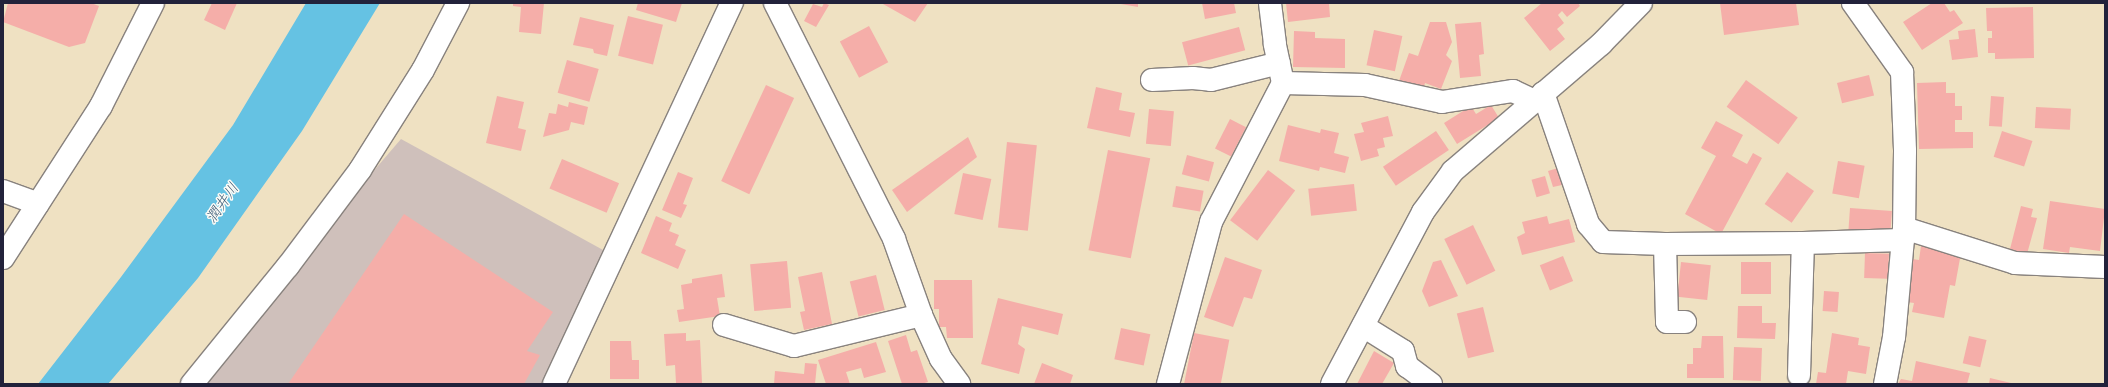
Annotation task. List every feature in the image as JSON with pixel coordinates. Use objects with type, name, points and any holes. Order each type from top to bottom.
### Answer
[{"type":"street","points":[[3,258],[101,106],[154,3]]},
{"type":"street","points":[[192,384],[288,266],[360,170],[423,70],[458,3]]},
{"type":"street","points":[[554,384],[732,3]]},
{"type":"street","points":[[775,3],[894,239],[921,315],[942,359],[959,384]]},
{"type":"street","points":[[1168,384],[1210,222],[1281,73],[1270,3]]},
{"type":"street","points":[[1332,384],[1423,212],[1453,171],[1601,44],[1640,3]]},
{"type":"street","points":[[1853,3],[1902,72],[1905,151],[1903,234],[1894,337],[1885,384]]},
{"type":"street","points":[[1152,80],[1193,78],[1211,80],[1281,73],[1364,85],[1442,102],[1513,91],[1538,97]]},
{"type":"street","points":[[1538,97],[1588,224],[1603,242],[1665,244],[1803,243],[1903,234],[2015,263],[2105,267]]},
{"type":"street","points":[[3,191],[38,204]]},
{"type":"street","points":[[1799,375],[1803,243]]},
{"type":"street","points":[[1665,244],[1667,322],[1685,322]]},
{"type":"street","points":[[724,326],[794,346],[921,315]]},
{"type":"street","points":[[1363,326],[1402,351],[1407,366],[1431,384]]},
{"type":"shaded area","points":[[401,139],[614,256],[553,384],[191,384]]},
{"type":"water","name":"潤井川","points":[[306,3],[380,3],[302,131],[198,278],[108,384],[38,384],[121,277],[233,125]]},
{"type":"building","points":[[8,3],[91,3],[99,6],[85,43],[69,47],[3,22]]},
{"type":"building","points":[[212,3],[237,3],[225,30],[204,20]]},
{"type":"building","points":[[513,3],[544,3],[541,34],[519,32],[521,7],[513,6]]},
{"type":"building","points":[[638,3],[682,3],[676,22],[636,10]]},
{"type":"building","points":[[824,3],[829,5],[816,27],[804,21],[813,4],[822,7]]},
{"type":"building","points":[[928,3],[915,22],[883,4]]},
{"type":"building","points":[[1115,3],[1138,3],[1138,7]]},
{"type":"building","points":[[1202,3],[1234,3],[1236,13],[1205,19]]},
{"type":"building","points":[[1286,3],[1329,3],[1330,17],[1288,22]]},
{"type":"building","points":[[1542,3],[1578,3],[1580,6],[1567,17],[1562,11],[1558,15],[1564,23],[1557,29],[1565,39],[1550,51],[1524,18]]},
{"type":"building","points":[[1720,3],[1796,3],[1799,25],[1724,35]]},
{"type":"building","points":[[1932,3],[1944,3],[1950,12],[1954,10],[1963,23],[1922,50],[1903,22]]},
{"type":"building","points":[[2033,7],[2034,58],[1995,59],[1995,53],[1988,53],[1988,38],[1992,38],[1992,31],[1987,31],[1986,8]]},
{"type":"building","points":[[628,16],[663,25],[653,64],[618,56]]},
{"type":"building","points":[[580,17],[614,25],[607,56],[594,53],[593,49],[573,45]]},
{"type":"building","points":[[1430,22],[1446,22],[1452,42],[1446,55],[1452,61],[1441,89],[1425,83],[1423,90],[1399,81],[1409,53],[1418,56]]},
{"type":"building","points":[[1481,22],[1484,54],[1479,55],[1481,76],[1460,78],[1455,24]]},
{"type":"building","points":[[869,26],[888,62],[859,78],[840,41]]},
{"type":"building","points":[[1239,27],[1245,50],[1188,65],[1182,42]]},
{"type":"building","points":[[1975,29],[1978,57],[1952,60],[1949,40],[1959,39],[1958,31]]},
{"type":"building","points":[[1374,30],[1402,36],[1395,71],[1367,65]]},
{"type":"building","points":[[1294,31],[1315,32],[1315,38],[1345,39],[1345,68],[1293,67]]},
{"type":"building","points":[[567,60],[599,69],[589,102],[558,93]]},
{"type":"building","points":[[1869,75],[1874,95],[1842,103],[1837,83]]},
{"type":"building","points":[[1746,80],[1798,118],[1778,144],[1727,107]]},
{"type":"building","points":[[1946,82],[1946,93],[1955,93],[1955,106],[1962,106],[1962,120],[1955,120],[1955,132],[1973,132],[1973,148],[1919,149],[1917,83]]},
{"type":"building","points":[[766,85],[794,98],[749,194],[721,181]]},
{"type":"building","points":[[1096,87],[1122,93],[1119,110],[1135,113],[1130,137],[1087,128]]},
{"type":"building","points":[[497,96],[524,102],[518,128],[526,130],[521,151],[486,143]]},
{"type":"building","points":[[1991,96],[2004,97],[2002,127],[1989,126]]},
{"type":"building","points":[[569,102],[588,107],[584,125],[571,122],[569,130],[543,137],[549,113],[556,114],[558,104],[568,107]]},
{"type":"building","points":[[1491,105],[1499,118],[1457,144],[1444,123],[1471,106],[1476,114]]},
{"type":"building","points":[[2036,107],[2071,109],[2070,130],[2035,128]]},
{"type":"building","points":[[1149,109],[1174,111],[1171,146],[1146,144]]},
{"type":"building","points":[[1388,116],[1393,136],[1383,138],[1385,147],[1377,149],[1379,156],[1361,161],[1354,134],[1364,132],[1361,123]]},
{"type":"building","points":[[1230,119],[1246,127],[1231,157],[1215,148]]},
{"type":"building","points":[[1716,121],[1743,135],[1732,156],[1747,164],[1753,153],[1762,158],[1721,234],[1685,214],[1716,156],[1701,148]]},
{"type":"building","points":[[1288,125],[1320,133],[1321,129],[1339,133],[1334,153],[1349,157],[1345,173],[1320,167],[1319,171],[1279,161]]},
{"type":"building","points":[[1436,131],[1449,150],[1396,186],[1383,167]]},
{"type":"building","points":[[2002,131],[2032,141],[2024,167],[1994,157]]},
{"type":"building","points":[[968,137],[977,157],[907,212],[892,190]]},
{"type":"building","points":[[1007,142],[1037,145],[1028,231],[998,228]]},
{"type":"building","points":[[1108,150],[1150,158],[1131,258],[1089,250]]},
{"type":"building","points":[[1187,155],[1214,162],[1209,182],[1182,174]]},
{"type":"building","points":[[562,159],[619,183],[607,213],[549,188]]},
{"type":"building","points":[[1838,161],[1865,166],[1859,198],[1832,193]]},
{"type":"building","points":[[1558,168],[1562,185],[1553,187],[1548,171]]},
{"type":"building","points":[[1268,170],[1295,190],[1257,241],[1230,220]]},
{"type":"building","points":[[678,172],[693,178],[683,204],[687,205],[681,218],[662,210]]},
{"type":"building","points":[[1787,172],[1814,191],[1792,223],[1765,204]]},
{"type":"building","points":[[963,173],[991,179],[983,220],[954,214]]},
{"type":"building","points":[[1545,176],[1550,193],[1537,197],[1532,180]]},
{"type":"building","points":[[1354,184],[1357,211],[1311,216],[1308,189]]},
{"type":"building","points":[[1176,186],[1204,191],[1200,212],[1172,207]]},
{"type":"building","points":[[2050,201],[2105,209],[2100,251],[2070,247],[2069,253],[2043,249]]},
{"type":"building","points":[[2021,206],[2033,209],[2031,217],[2037,218],[2027,254],[2010,249]]},
{"type":"building","points":[[1850,208],[1892,211],[1890,233],[1848,230]]},
{"type":"building","points":[[404,214],[553,312],[527,351],[540,355],[524,384],[288,384]]},
{"type":"building","points":[[656,216],[672,223],[669,231],[679,235],[675,245],[686,250],[678,269],[641,253]]},
{"type":"building","points":[[1547,216],[1549,224],[1569,219],[1575,242],[1522,255],[1517,237],[1525,233],[1522,222]]},
{"type":"building","points":[[1473,225],[1495,271],[1467,285],[1444,239]]},
{"type":"building","points":[[1921,246],[1961,253],[1955,286],[1950,285],[1944,318],[1912,312],[1914,303],[1907,302],[1912,272],[1909,272],[1912,259],[1919,260]]},
{"type":"building","points":[[1865,253],[1889,254],[1888,279],[1864,278]]},
{"type":"building","points":[[1563,256],[1573,281],[1550,290],[1540,265]]},
{"type":"building","points":[[1225,257],[1262,270],[1252,299],[1244,297],[1233,327],[1204,317]]},
{"type":"building","points":[[1441,260],[1458,296],[1429,307],[1422,291],[1433,262]]},
{"type":"building","points":[[787,261],[791,308],[754,311],[750,264]]},
{"type":"building","points":[[1681,262],[1711,265],[1707,300],[1677,297]]},
{"type":"building","points":[[1741,262],[1771,262],[1771,294],[1741,294]]},
{"type":"building","points":[[822,272],[832,324],[804,330],[800,312],[805,311],[798,277]]},
{"type":"building","points":[[722,274],[725,297],[717,298],[720,316],[679,322],[677,310],[684,309],[681,285],[692,283],[692,279]]},
{"type":"building","points":[[876,275],[885,310],[859,316],[850,282]]},
{"type":"building","points":[[934,280],[972,280],[973,338],[947,338],[946,327],[939,327],[939,309],[934,309]]},
{"type":"building","points":[[1824,291],[1839,292],[1838,312],[1823,311]]},
{"type":"building","points":[[998,298],[1063,314],[1058,335],[1022,326],[1018,344],[1025,349],[1019,374],[981,364]]},
{"type":"building","points":[[1738,306],[1762,306],[1762,323],[1776,323],[1775,339],[1737,338]]},
{"type":"building","points":[[1483,307],[1494,352],[1468,358],[1457,314]]},
{"type":"building","points":[[1121,328],[1150,334],[1144,366],[1114,359]]},
{"type":"building","points":[[686,333],[686,341],[700,340],[702,383],[676,383],[675,365],[666,366],[664,334]]},
{"type":"building","points":[[1194,333],[1229,340],[1221,384],[1184,383]]},
{"type":"building","points":[[1832,333],[1859,338],[1858,345],[1870,347],[1866,374],[1848,371],[1846,384],[1816,384],[1818,372],[1826,373]]},
{"type":"building","points":[[906,335],[911,352],[917,350],[928,382],[921,384],[902,384],[888,341]]},
{"type":"building","points":[[1702,336],[1723,336],[1724,378],[1687,378],[1687,364],[1693,364],[1693,348],[1701,348]]},
{"type":"building","points":[[1969,336],[1987,340],[1980,367],[1963,363]]},
{"type":"building","points":[[610,341],[631,341],[632,360],[639,360],[639,379],[610,379]]},
{"type":"building","points":[[876,342],[886,372],[864,378],[861,368],[846,372],[850,384],[826,384],[818,360]]},
{"type":"building","points":[[1734,347],[1762,348],[1761,381],[1733,380]]},
{"type":"building","points":[[1374,351],[1394,363],[1382,384],[1357,384]]},
{"type":"building","points":[[1916,361],[1970,373],[1967,384],[1898,384],[1901,379],[1912,381]]},
{"type":"building","points":[[805,363],[817,364],[815,384],[774,384],[775,371],[804,374]]},
{"type":"building","points":[[1042,363],[1073,375],[1070,384],[1034,384]]},
{"type":"building","points":[[1990,378],[2011,383],[1989,384]]}]
